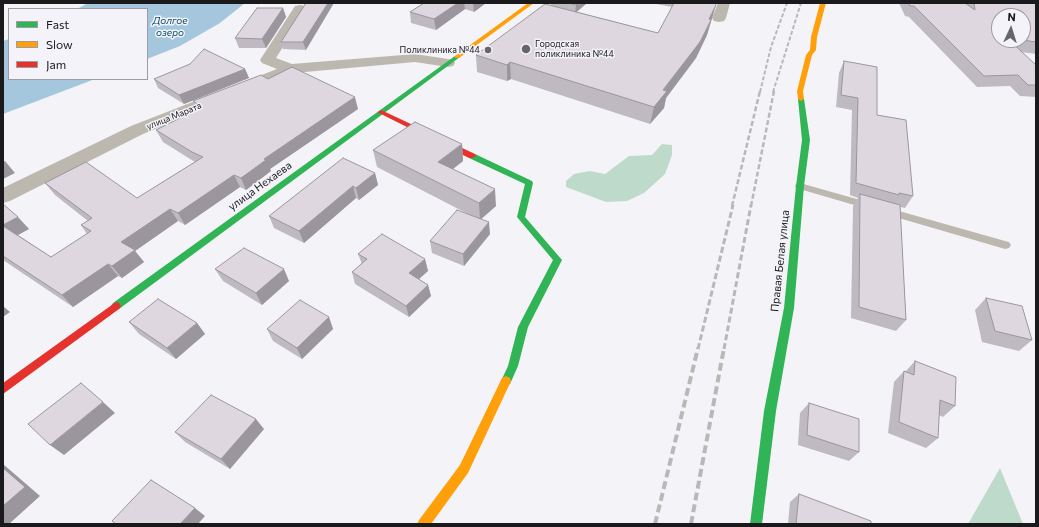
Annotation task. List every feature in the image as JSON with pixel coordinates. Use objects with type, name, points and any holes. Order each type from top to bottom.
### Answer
[{"type":"street","name":"улица Нехаева","points":[[3,389],[531,3]]},
{"type":"street","points":[[719,18],[724,3]]},
{"type":"street","name":"Правая Белая улица","points":[[756,524],[770,411],[789,308],[800,186],[806,140],[800,91],[809,55],[813,50],[814,37],[824,3]]},
{"type":"street","points":[[291,68],[267,60],[300,9]]},
{"type":"street","name":"улица Марата","points":[[3,196],[137,130],[291,68],[414,58],[448,63]]},
{"type":"street","points":[[381,112],[529,183],[521,217],[558,260],[523,327],[513,366],[464,469],[423,524]]},
{"type":"lane","points":[[800,186],[1005,245]]},
{"type":"green space","points":[[662,144],[672,145],[672,155],[665,174],[644,193],[627,201],[606,202],[566,187],[566,181],[574,174],[590,171],[605,174],[629,156],[652,155]]},
{"type":"green space","points":[[1000,468],[1023,524],[968,524]]},
{"type":"water","name":"Долгое озеро","points":[[88,3],[245,3],[220,23],[180,46],[148,59],[148,8],[79,8]]},
{"type":"water","points":[[8,39],[8,80],[92,80],[3,114],[3,41]]},
{"type":"building","points":[[306,3],[328,3],[303,42],[281,42]]},
{"type":"building","points":[[424,3],[458,3],[434,19],[410,12]]},
{"type":"building","points":[[674,3],[715,3],[716,5],[709,19],[711,20],[700,42],[663,90],[667,91],[654,107],[510,62],[507,65],[476,55],[545,4],[658,33]]},
{"type":"building","points":[[909,3],[965,3],[975,10],[974,3],[1036,3],[1036,42],[1031,41],[1031,8],[991,8],[991,48],[1018,48],[1036,65],[1036,85],[1028,85],[1018,75],[984,76],[914,6],[910,6]]},
{"type":"building","points":[[257,8],[283,8],[262,39],[235,38]]},
{"type":"building","points":[[204,49],[245,69],[179,95],[154,79],[190,64]]},
{"type":"building","points":[[844,61],[877,67],[877,115],[906,120],[913,196],[899,193],[899,195],[856,183],[858,98],[841,95]]},
{"type":"building","points":[[292,67],[355,97],[264,159],[266,160],[241,178],[234,175],[178,213],[170,209],[121,242],[135,250],[112,266],[108,264],[62,295],[3,256],[3,226],[51,257],[91,231],[81,225],[92,218],[45,183],[86,162],[137,198],[203,157],[156,130],[202,107],[193,101],[261,75],[268,79]]},
{"type":"building","points":[[415,122],[462,144],[438,162],[495,189],[479,203],[373,150]]},
{"type":"building","points":[[343,158],[375,173],[356,188],[353,186],[299,231],[269,216]]},
{"type":"building","points":[[860,194],[900,205],[906,320],[859,307]]},
{"type":"building","points":[[3,204],[18,217],[3,225]]},
{"type":"building","points":[[457,210],[489,222],[463,254],[430,241]]},
{"type":"building","points":[[382,234],[425,259],[409,273],[428,285],[406,306],[352,272],[367,259],[358,254]]},
{"type":"building","points":[[244,248],[284,269],[256,293],[215,269]]},
{"type":"building","points":[[986,298],[1022,306],[1032,340],[995,331]]},
{"type":"building","points":[[158,299],[197,323],[167,348],[129,322]]},
{"type":"building","points":[[300,300],[329,317],[297,348],[267,329]]},
{"type":"building","points":[[915,361],[956,377],[955,406],[940,400],[938,438],[899,422],[904,371],[914,375]]},
{"type":"building","points":[[81,383],[103,402],[50,445],[28,424]]},
{"type":"building","points":[[211,395],[256,419],[221,459],[175,432]]},
{"type":"building","points":[[809,403],[859,419],[859,452],[807,435]]},
{"type":"building","points":[[3,468],[25,487],[3,506]]},
{"type":"building","points":[[151,480],[195,508],[180,524],[116,524],[112,521]]},
{"type":"building","points":[[799,494],[871,521],[871,524],[796,524]]},
{"type":"railway","points":[[760,92],[771,47],[787,3]]},
{"type":"railway","points":[[773,92],[801,3]]},
{"type":"railway","points":[[732,206],[760,91]]},
{"type":"railway","points":[[751,206],[774,91]]},
{"type":"railway","points":[[698,349],[733,205]]},
{"type":"railway","points":[[724,349],[751,205]]},
{"type":"railway","points":[[655,524],[698,348]]},
{"type":"railway","points":[[691,524],[724,348]]},
{"type":"traffic: fast","points":[[116,306],[457,57]]},
{"type":"traffic: fast","points":[[756,524],[770,411],[789,308],[800,186],[806,140],[801,99]]},
{"type":"traffic: fast","points":[[472,156],[529,183],[521,217],[558,260],[523,327],[513,366],[506,381]]},
{"type":"traffic: slow","points":[[457,57],[531,3]]},
{"type":"traffic: slow","points":[[801,99],[800,91],[809,55],[813,50],[814,37],[823,3]]},
{"type":"traffic: slow","points":[[423,524],[464,469],[506,381]]},
{"type":"traffic: jam","points":[[381,112],[472,156]]},
{"type":"traffic: jam","points":[[3,389],[116,306]]},
{"type":"place","name":"Городская поликлиника №44","points":[[526,49]]},
{"type":"place","name":"Поликлиника №44","points":[[488,50]]}]
